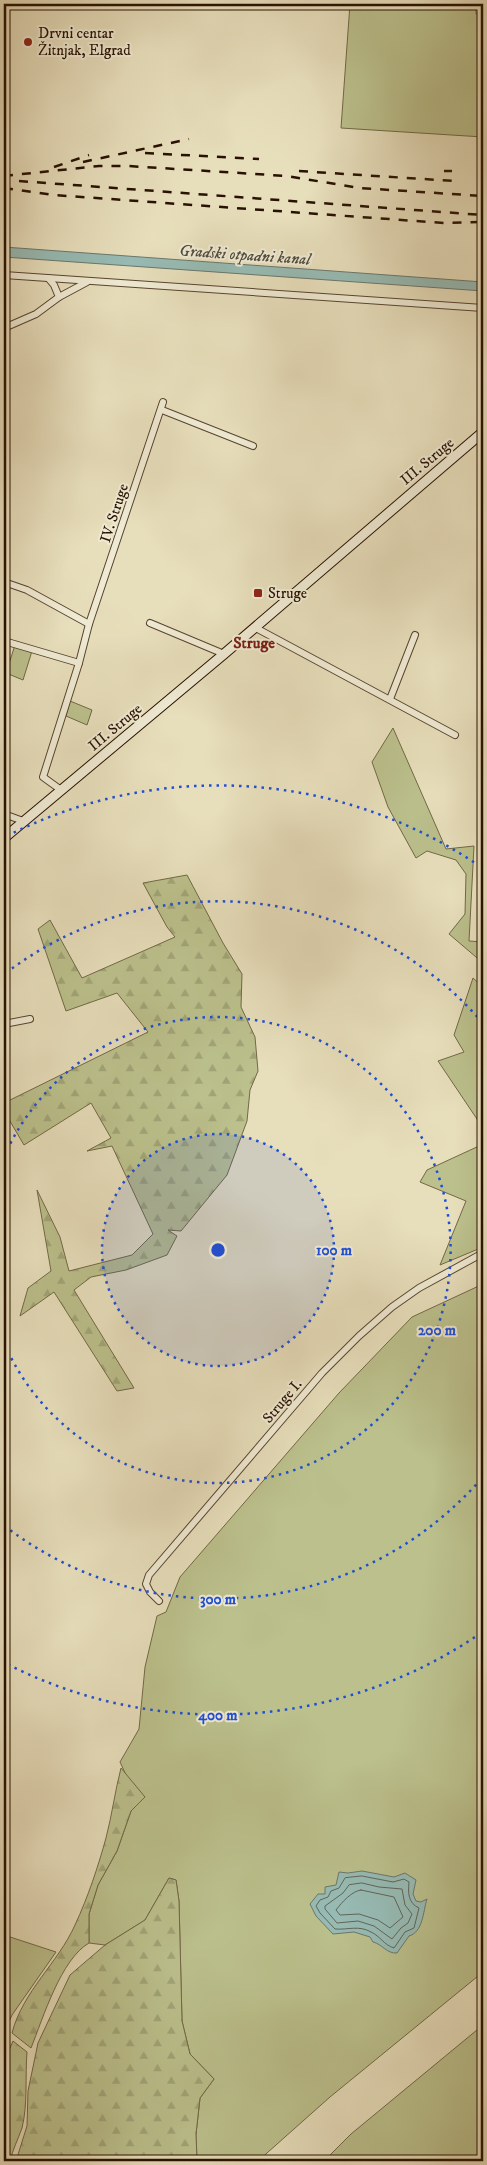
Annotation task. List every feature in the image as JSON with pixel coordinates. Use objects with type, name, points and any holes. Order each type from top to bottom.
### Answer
[{"type":"street","points":[[4,275],[483,308]]},
{"type":"street","points":[[49,279],[59,297]]},
{"type":"street","points":[[4,328],[36,314],[59,297],[88,282]]},
{"type":"street","name":"IV. Struge","points":[[61,790],[43,777],[79,663],[89,624],[162,410],[163,402]]},
{"type":"street","points":[[162,410],[253,446]]},
{"type":"street","name":"III. Struge","points":[[4,838],[224,654],[266,616],[483,432]]},
{"type":"street","points":[[4,582],[27,590],[89,624]]},
{"type":"street","points":[[150,623],[224,654]]},
{"type":"street","points":[[254,627],[455,735]]},
{"type":"street","points":[[390,700],[415,635]]},
{"type":"street","points":[[4,640],[79,663]]},
{"type":"street","points":[[4,814],[23,821]]},
{"type":"street","points":[[4,1024],[30,1019]]},
{"type":"street","name":"Struge I.","points":[[159,1601],[150,1592],[146,1584],[149,1576],[322,1374],[392,1306],[419,1288],[483,1253]]},
{"type":"green space","points":[[350,4],[476,4],[476,14],[483,14],[483,137],[341,128]]},
{"type":"green space","points":[[15,645],[32,651],[23,680],[6,673]]},
{"type":"green space","points":[[70,701],[92,710],[87,725],[66,716]]},
{"type":"green space","points":[[393,728],[446,849],[474,846],[469,941],[483,942],[483,963],[449,934],[465,914],[466,874],[456,860],[427,851],[416,858],[388,807],[372,762]]},
{"type":"green space","points":[[187,875],[223,943],[242,974],[241,1007],[255,1037],[258,1071],[250,1090],[247,1121],[227,1175],[181,1231],[168,1230],[177,1236],[167,1255],[126,1270],[91,1277],[74,1290],[134,1388],[117,1391],[54,1292],[20,1316],[28,1288],[51,1271],[37,1190],[60,1237],[69,1271],[132,1255],[153,1234],[112,1146],[87,1151],[111,1138],[91,1103],[24,1145],[4,1111],[4,1103],[148,1032],[117,993],[66,1011],[38,929],[50,920],[82,978],[175,937],[167,927],[143,883]]},
{"type":"green space","points":[[473,978],[483,987],[483,1128],[438,1061],[464,1052],[454,1035]]},
{"type":"green space","points":[[479,1146],[483,1147],[483,1247],[440,1265],[466,1201],[420,1182],[427,1170]]},
{"type":"green space","points":[[483,1284],[483,1972],[330,2097],[258,2161],[197,2161],[196,2134],[200,2098],[214,2079],[190,2054],[182,2021],[179,1901],[176,1880],[169,1878],[145,1920],[105,1945],[89,1943],[89,1914],[98,1885],[117,1851],[131,1811],[144,1797],[126,1775],[120,1762],[139,1729],[145,1667],[157,1616],[166,1612],[180,1577],[339,1393],[412,1317]]},
{"type":"green space","points":[[121,1768],[145,1797],[131,1811],[117,1851],[98,1885],[89,1914],[89,1943],[79,1951],[62,1975],[47,2006],[31,2048],[12,2033],[24,2004],[68,1939],[84,1904],[106,1838]]},
{"type":"green space","points":[[169,1878],[176,1880],[179,1901],[182,2021],[190,2054],[214,2079],[200,2098],[196,2134],[197,2161],[16,2161],[27,2126],[28,2091],[38,2043],[70,1975],[105,1945],[145,1920]]},
{"type":"green space","points":[[4,1935],[56,1952],[12,2015],[4,2033]]},
{"type":"green space","points":[[483,2025],[483,2161],[324,2161],[351,2134]]},
{"type":"green space","points":[[13,2041],[27,2052],[25,2109],[22,2128],[10,2161],[4,2161],[4,2062]]},
{"type":"water","points":[[4,247],[483,282],[483,291],[4,257]]},
{"type":"water","points":[[362,1871],[394,1877],[405,1873],[416,1880],[413,1894],[416,1901],[421,1902],[427,1899],[420,1926],[414,1934],[409,1936],[397,1953],[390,1952],[373,1942],[370,1937],[354,1932],[333,1934],[316,1916],[310,1904],[318,1894],[325,1894],[325,1887],[336,1885],[339,1872]]},
{"type":"railway","points":[[83,162],[189,139]]},
{"type":"railway","points":[[145,153],[259,159]]},
{"type":"railway","points":[[54,167],[89,155]]},
{"type":"railway","points":[[4,176],[99,166],[128,166],[287,176],[359,188],[483,196]]},
{"type":"railway","points":[[299,171],[454,181]]},
{"type":"railway","points":[[444,171],[452,171]]},
{"type":"railway","points":[[19,181],[483,215]]},
{"type":"railway","points":[[4,188],[54,195],[444,223],[483,222]]},
{"type":"place","name":"Drvni centar Žitnjak, Elgrad","points":[[28,42]]},
{"type":"place","name":"Struge","points":[[258,593]]},
{"type":"district","name":"Struge","points":[[254,642]]},
{"type":"water label","name":"Gradski otpadni kanal","points":[[245,254]]}]
